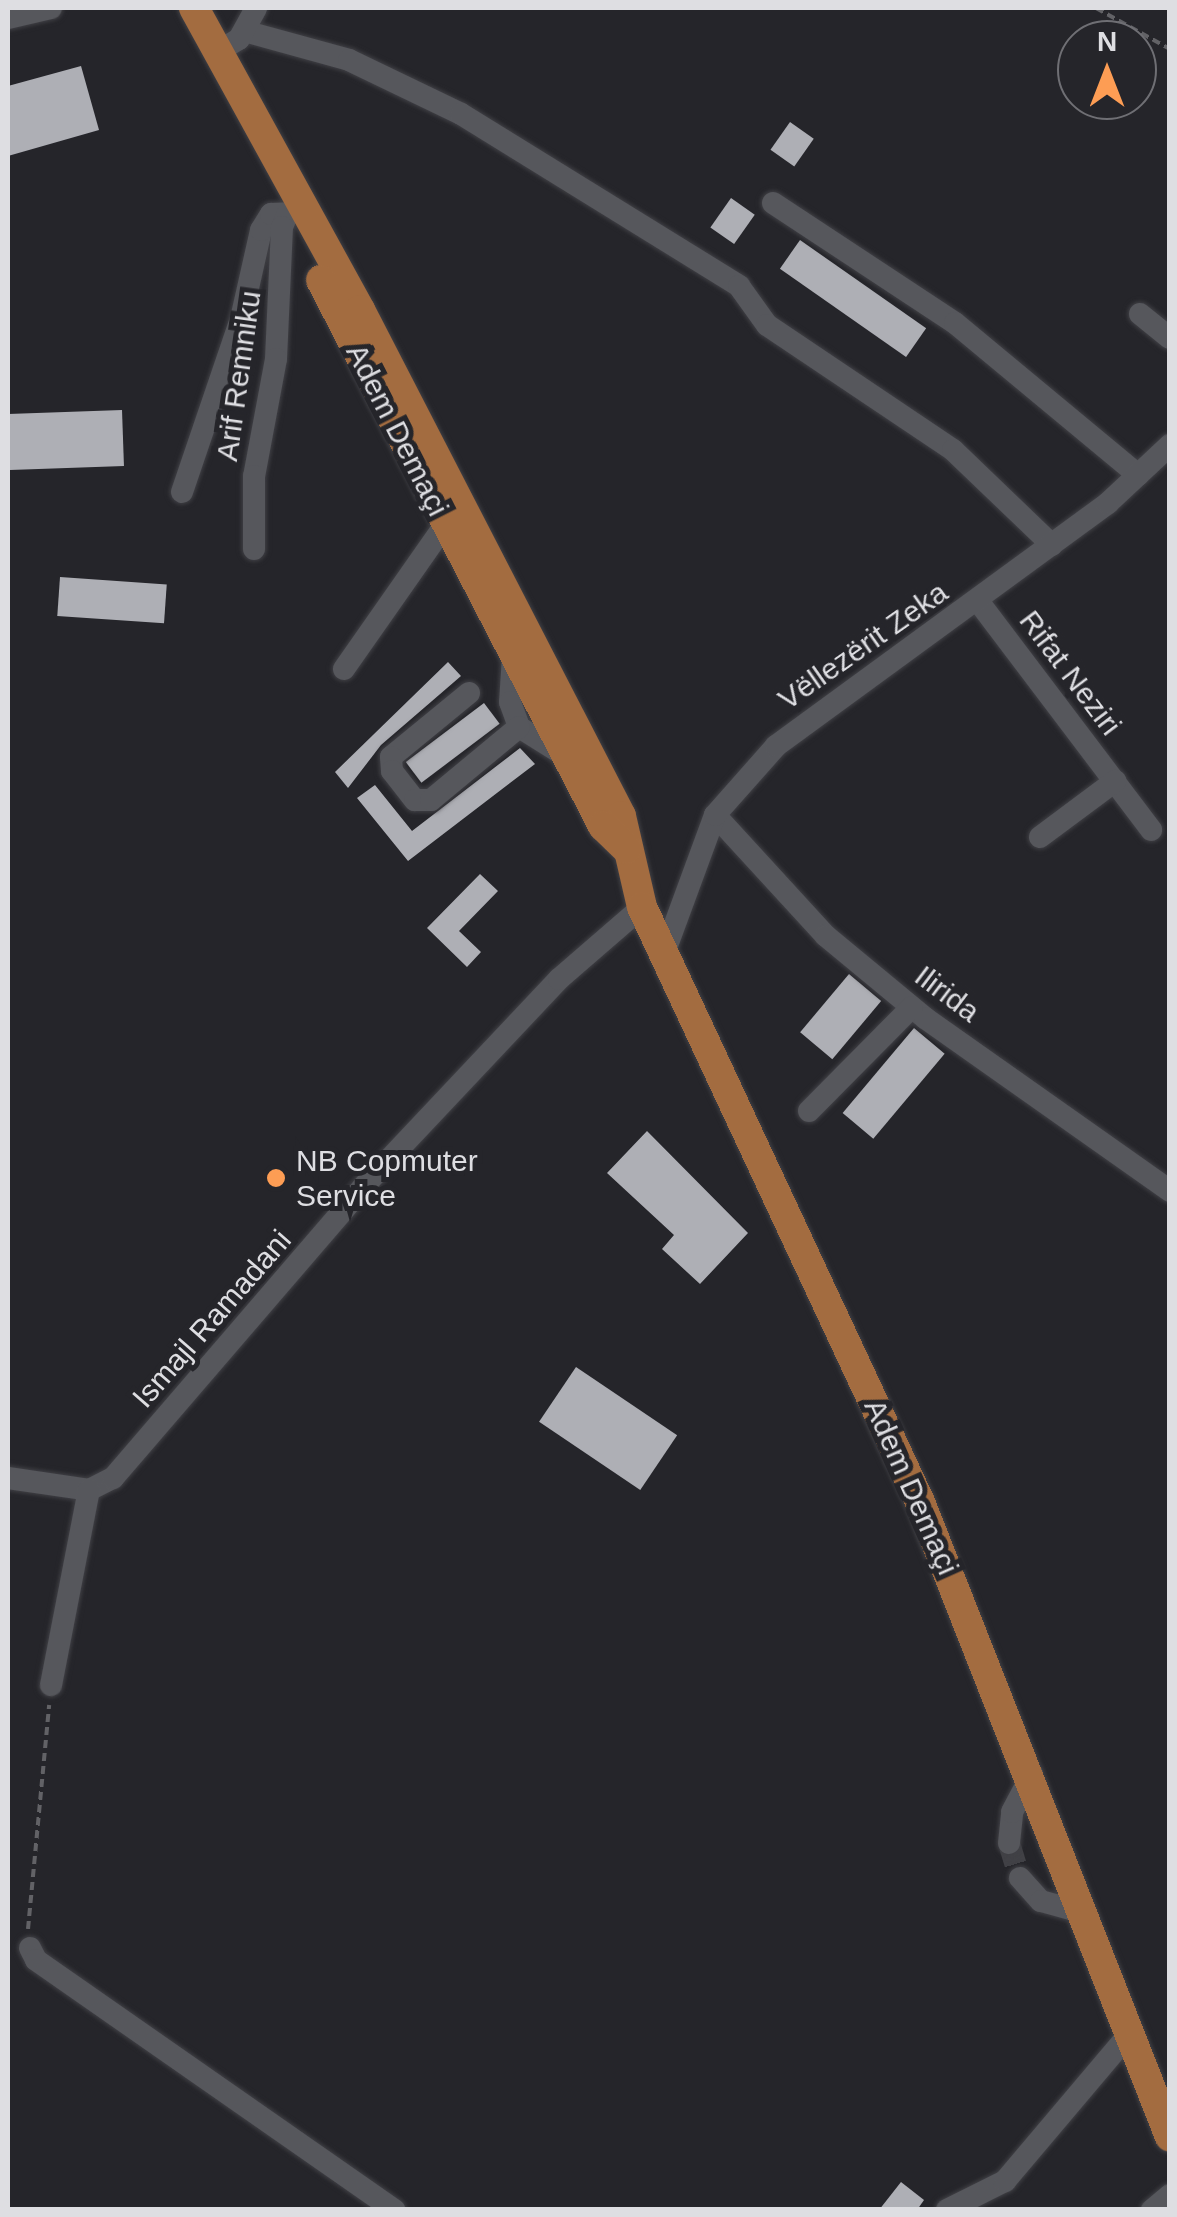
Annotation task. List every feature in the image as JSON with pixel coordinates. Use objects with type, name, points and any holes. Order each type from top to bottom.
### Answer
[{"type":"main road","name":"Adem Demaçi","points":[[171,8],[288,213],[445,526],[603,826],[626,849]]},
{"type":"main road","name":"Adem Demaçi","points":[[194,8],[612,799],[642,906],[920,1502],[1032,1774],[1170,2137]]},
{"type":"street","points":[[8,18],[50,8]]},
{"type":"street","points":[[218,51],[244,31],[256,8]]},
{"type":"street","points":[[244,31],[349,60],[461,114],[739,286],[767,325],[954,450],[1052,545]]},
{"type":"street","points":[[773,203],[955,323],[1138,476]]},
{"type":"street","points":[[182,492],[241,319],[261,230],[271,214],[288,213]]},
{"type":"street","name":"Arif Remniku","points":[[254,550],[254,476],[276,359],[282,227],[288,213]]},
{"type":"street","points":[[1140,314],[1170,338]]},
{"type":"street","name":"Vëllezërit Zeka","points":[[665,951],[715,815],[776,746],[1052,545],[1170,446]]},
{"type":"street","points":[[344,668],[445,526]]},
{"type":"street","name":"Rifat Neziri","points":[[978,601],[1151,830]]},
{"type":"street","points":[[513,656],[510,702],[519,728],[567,758]]},
{"type":"street","points":[[469,692],[391,758],[392,772],[415,800],[431,800],[519,728]]},
{"type":"street","name":"Rifat Neziri","points":[[1040,837],[1114,781]]},
{"type":"street","name":"Ilirida","points":[[715,815],[787,899],[912,1007],[1170,1191]]},
{"type":"street","name":"Ismajl Ramadani","points":[[89,1490],[113,1478],[364,1186],[559,979],[642,906]]},
{"type":"street","points":[[809,1111],[912,1007]]},
{"type":"street","points":[[8,1478],[89,1490],[51,1685]]},
{"type":"street","points":[[1009,1843],[1012,1812],[1032,1774]]},
{"type":"street","points":[[1020,1878],[1041,1901],[1085,1913]]},
{"type":"street","points":[[30,1948],[36,1960],[394,2210]]},
{"type":"street","points":[[948,2210],[1005,2181],[1131,2032]]},
{"type":"street","points":[[1152,2210],[1170,2194]]},
{"type":"path","points":[[1096,8],[1170,49]]},
{"type":"path","points":[[30,1948],[27,1922],[51,1685]]},
{"type":"building","points":[[81,66],[99,130],[8,156],[8,86]]},
{"type":"building","points":[[790,122],[814,139],[794,166],[770,150]]},
{"type":"building","points":[[731,198],[755,215],[734,244],[710,227]]},
{"type":"building","points":[[800,240],[926,328],[906,357],[780,269]]},
{"type":"building","points":[[122,410],[124,466],[10,470],[8,414]]},
{"type":"building","points":[[60,577],[167,584],[164,623],[57,616]]},
{"type":"building","points":[[448,662],[461,676],[381,745],[348,788],[335,772]]},
{"type":"building","points":[[484,703],[500,724],[421,783],[406,762]]},
{"type":"building","points":[[520,748],[535,764],[408,861],[357,798],[375,785],[412,831]]},
{"type":"building","points":[[480,874],[498,891],[459,931],[481,952],[467,967],[427,928]]},
{"type":"building","points":[[849,974],[881,1001],[832,1059],[800,1032]]},
{"type":"building","points":[[914,1028],[945,1054],[873,1139],[843,1113]]},
{"type":"building","points":[[647,1131],[748,1233],[700,1284],[662,1249],[674,1235],[607,1173]]},
{"type":"building","points":[[576,1367],[677,1435],[640,1490],[539,1422]]},
{"type":"building","points":[[901,2182],[924,2200],[917,2210],[879,2210]]},
{"type":"tunnel","points":[[1009,1843],[1020,1878]]},
{"type":"place","name":"NB Copmuter Service","points":[[276,1178]]}]
